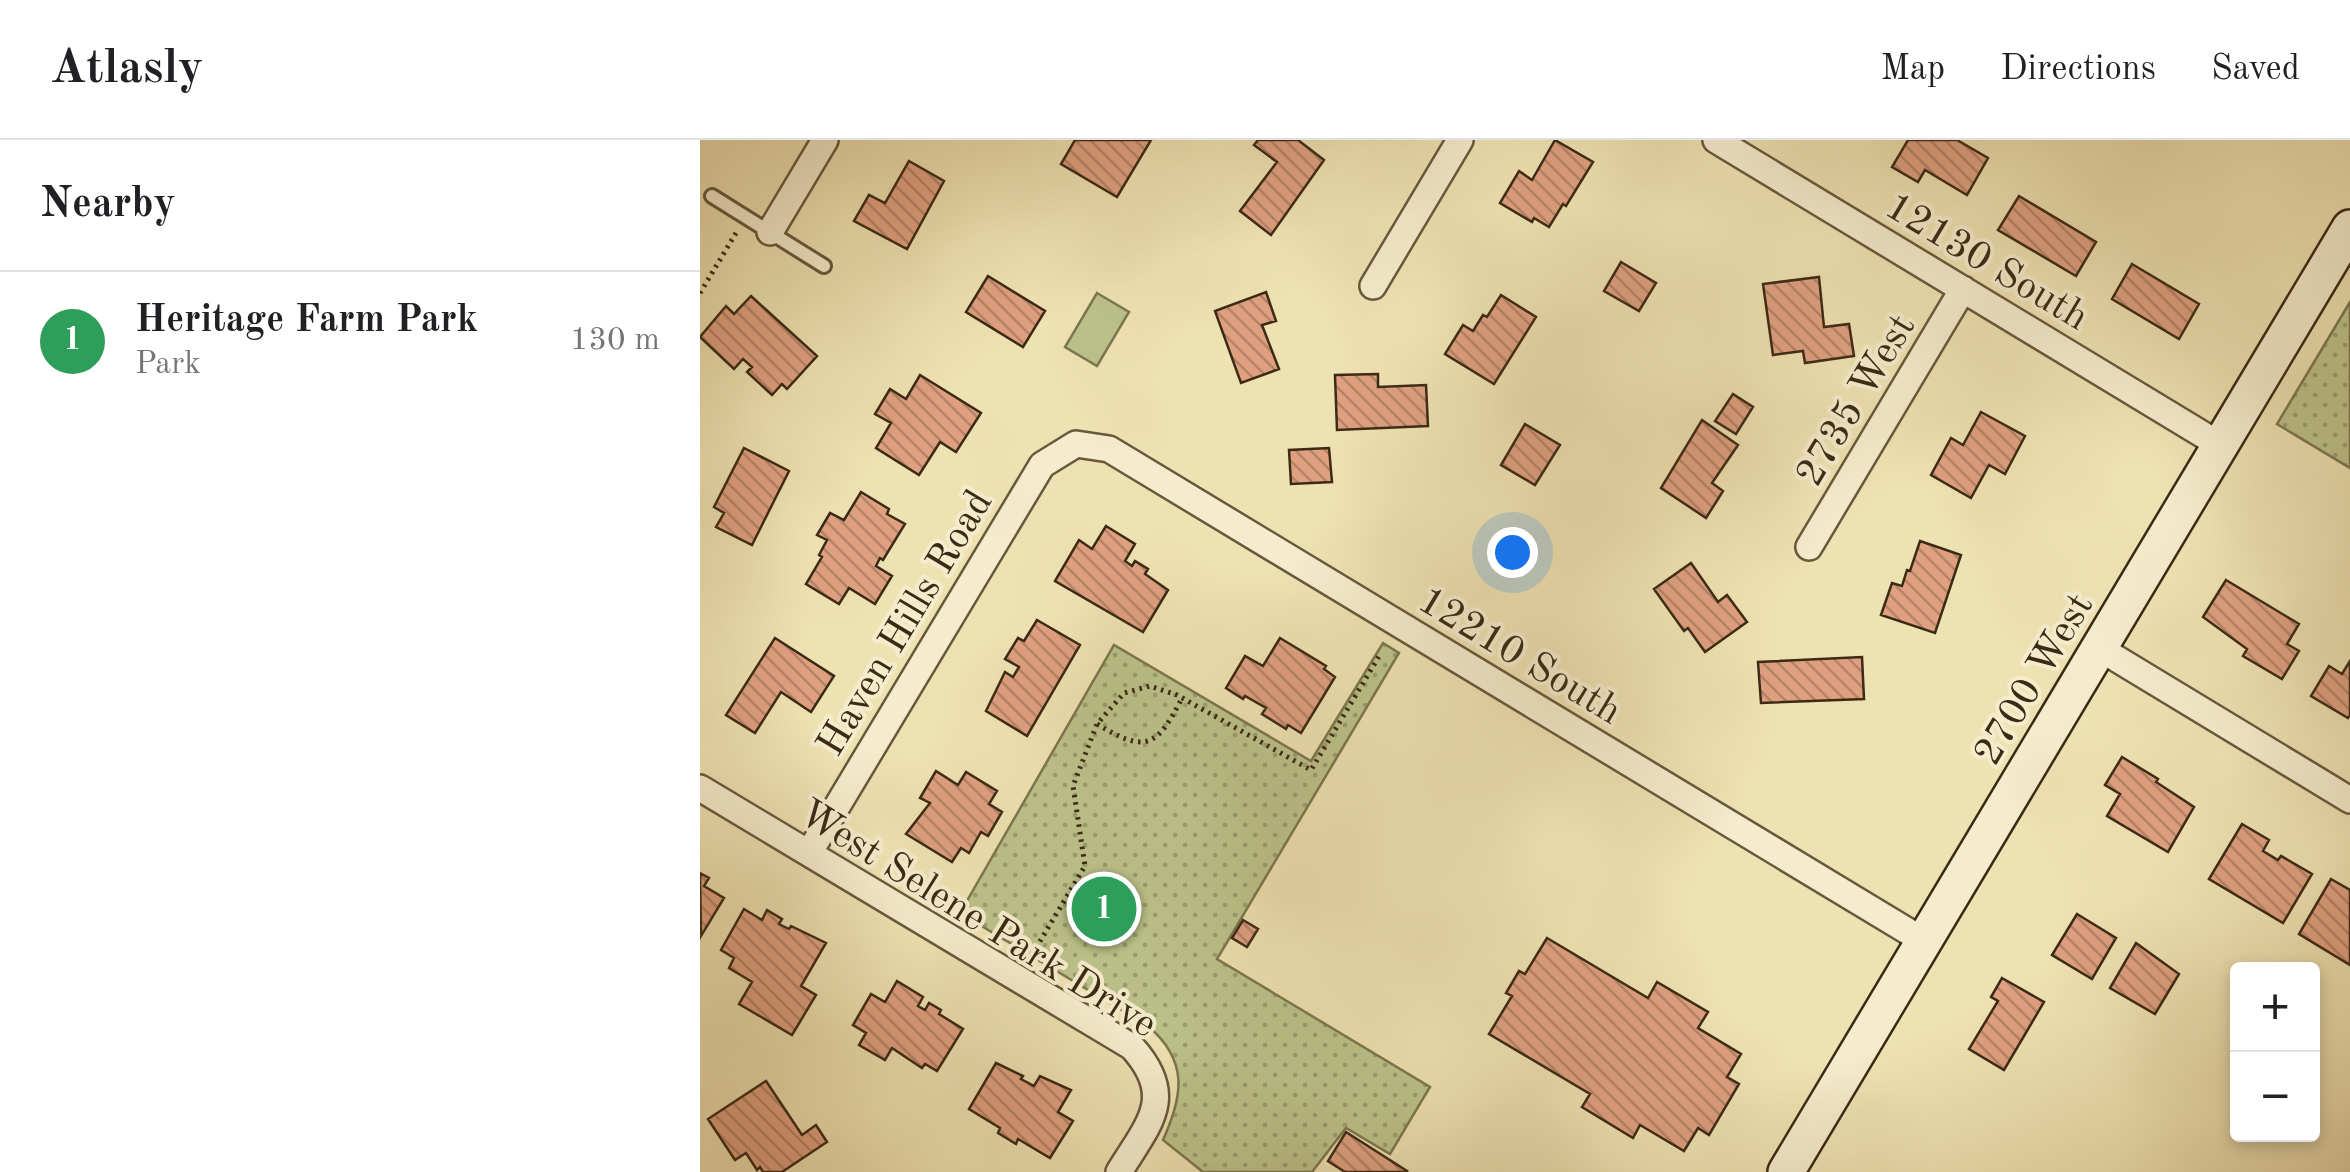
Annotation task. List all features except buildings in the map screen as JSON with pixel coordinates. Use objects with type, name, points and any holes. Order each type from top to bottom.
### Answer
[{"type":"main road","name":"2700 West","points":[[1786,1172],[2350,228]]},
{"type":"street","points":[[770,232],[825,140]]},
{"type":"street","points":[[1373,286],[1460,140]]},
{"type":"street","name":"12130 South","points":[[1716,140],[2220,445]]},
{"type":"street","name":"2735 West","points":[[1810,547],[1963,289]]},
{"type":"street","name":"Haven Hills Road","points":[[809,853],[1042,465],[1076,444]]},
{"type":"street","name":"12210 South","points":[[1076,444],[1109,450],[1924,941]]},
{"type":"street","points":[[2099,648],[2350,800]]},
{"type":"street","name":"West Selene Park Drive","points":[[700,788],[1132,1047],[1149,1066],[1156,1086],[1155,1108],[1119,1172]]},
{"type":"lane","points":[[712,196],[824,266]]},
{"type":"path","points":[[700,293],[740,226]]},
{"type":"path","points":[[1036,948],[1085,866],[1073,786],[1097,724],[1124,693],[1150,686],[1182,698],[1310,770],[1381,653]]},
{"type":"path","points":[[1097,724],[1134,742],[1149,743],[1160,736],[1182,698]]},
{"type":"green space","points":[[1097,293],[1129,312],[1097,366],[1065,347]]},
{"type":"green space","points":[[2350,302],[2350,468],[2277,424]]},
{"type":"green space","points":[[1383,643],[1399,653],[1217,959],[1430,1087],[1390,1154],[1346,1128],[1312,1172],[1203,1172],[1163,1140],[1175,1109],[1178,1080],[1176,1066],[1161,1039],[1148,1026],[960,913],[1114,645],[1311,761]]},
{"type":"place","name":"Heritage Farm Park","points":[[1104,909]]}]
